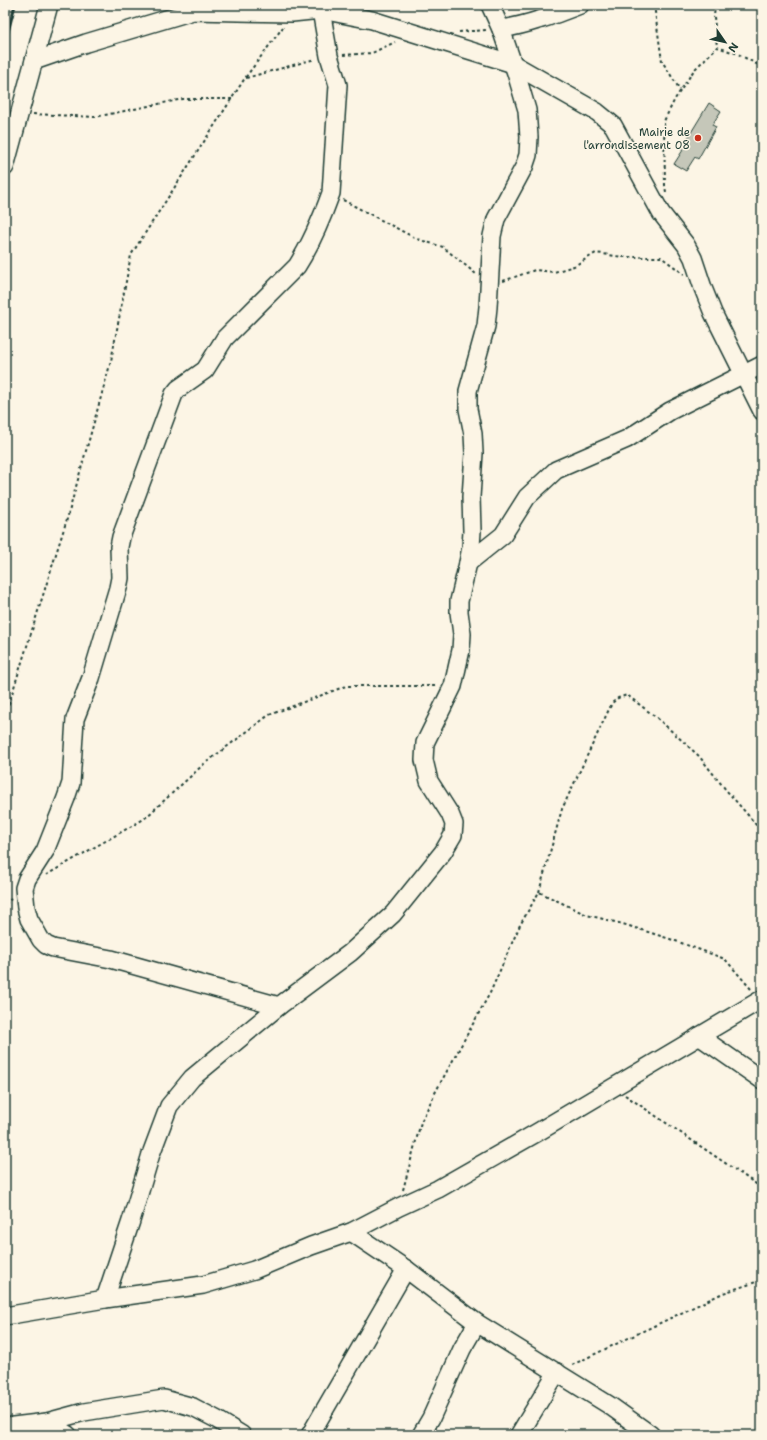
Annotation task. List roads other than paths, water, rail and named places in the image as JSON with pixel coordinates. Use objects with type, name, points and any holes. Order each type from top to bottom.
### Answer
[{"type":"street","points":[[5,167],[49,5]]},
{"type":"street","points":[[105,1299],[131,1222],[151,1154],[169,1106],[192,1078],[279,1006],[350,953],[393,914],[443,852],[453,835],[454,824],[450,814],[429,781],[424,760],[425,743],[453,686],[458,667],[462,634],[459,601],[471,547],[471,497],[474,434],[468,409],[468,391],[486,326],[492,236],[496,218],[524,167],[528,155],[529,137],[527,110],[501,29],[490,5]]},
{"type":"street","points":[[501,29],[538,21],[580,5]]},
{"type":"street","points":[[34,61],[86,43],[193,11],[292,13],[321,10],[372,20],[513,64],[597,112],[613,125],[661,213],[686,245],[693,258],[713,313],[762,411]]},
{"type":"street","points":[[279,1006],[111,959],[53,948],[46,945],[41,940],[29,919],[26,908],[24,888],[27,879],[45,851],[71,783],[75,719],[92,678],[120,578],[119,547],[121,537],[174,394],[205,370],[225,338],[297,266],[304,256],[331,193],[338,85],[329,56],[321,10]]},
{"type":"street","points":[[468,563],[503,535],[527,497],[556,470],[627,439],[670,411],[745,375],[762,365]]},
{"type":"street","points":[[5,1316],[105,1299],[204,1285],[254,1270],[311,1246],[351,1232],[438,1189],[538,1132],[699,1036],[759,997]]},
{"type":"street","points":[[699,1036],[762,1080]]},
{"type":"street","points":[[351,1232],[406,1268],[477,1322],[609,1405],[651,1435]]},
{"type":"street","points":[[310,1435],[406,1268]]},
{"type":"street","points":[[421,1435],[431,1418],[462,1349],[477,1322]]},
{"type":"street","points":[[519,1435],[557,1372]]},
{"type":"street","points":[[5,1427],[47,1422],[84,1412],[164,1400],[193,1407],[242,1435]]},
{"type":"street","points":[[47,1422],[68,1435]]},
{"type":"railway","points":[[5,43],[15,5]]},
{"type":"place","name":"Mairie de l'arrondissement 08","points":[[698,138]]}]
